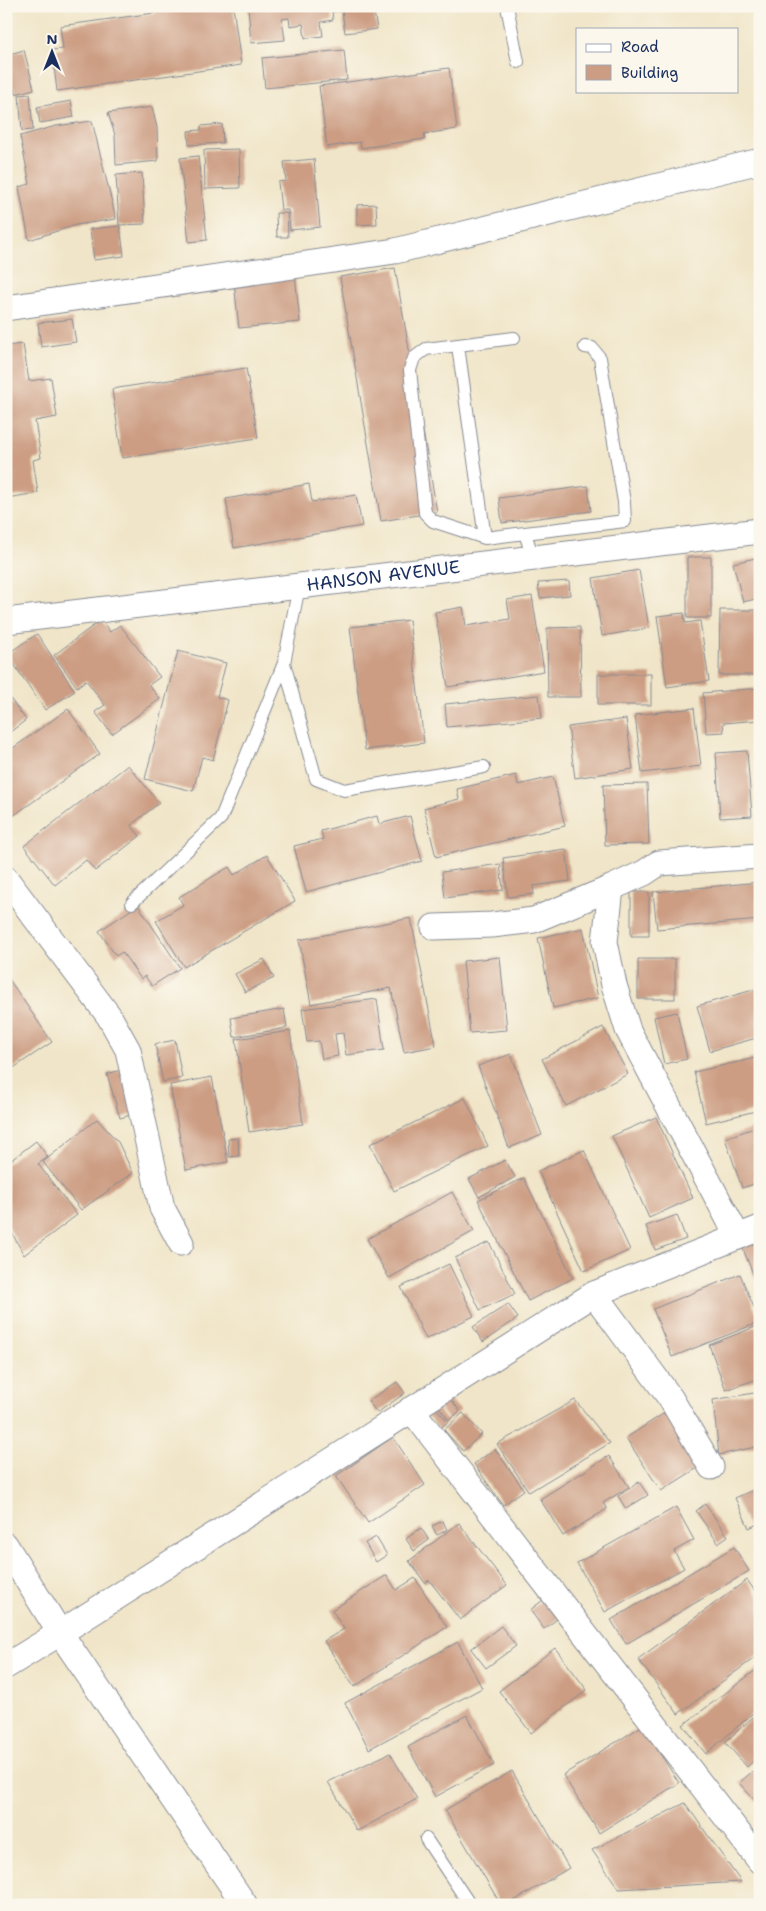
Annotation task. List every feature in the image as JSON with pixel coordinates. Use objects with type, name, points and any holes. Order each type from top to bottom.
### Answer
[{"type":"street","points":[[6,308],[395,251],[760,162]]},
{"type":"street","name":"HANSON AVENUE","points":[[6,621],[760,531]]},
{"type":"street","points":[[434,927],[492,925],[534,920],[644,873],[659,863],[760,856]]},
{"type":"street","points":[[6,879],[109,1016],[128,1050],[162,1208],[181,1243]]},
{"type":"street","points":[[6,1666],[60,1634],[594,1294],[749,1233],[628,1030],[614,985],[605,942],[611,888]]},
{"type":"street","points":[[594,1294],[671,1399],[711,1467]]},
{"type":"street","points":[[411,1409],[760,1861]]},
{"type":"street","points":[[6,1546],[60,1634],[245,1905]]},
{"type":"lane","points":[[507,6],[518,62]]},
{"type":"lane","points":[[514,338],[426,349],[414,358],[410,370],[425,513],[433,521],[486,538],[624,521],[624,502],[600,358],[592,348],[585,347]]},
{"type":"lane","points":[[458,346],[486,538]]},
{"type":"lane","points":[[525,533],[533,558]]},
{"type":"lane","points":[[132,903],[221,818],[284,663],[299,586]]},
{"type":"lane","points":[[284,663],[316,779],[344,790],[484,767]]},
{"type":"lane","points":[[426,1839],[470,1905]]},
{"type":"building","points":[[161,6],[233,6],[241,65],[57,91],[52,50],[63,49],[60,26],[154,13]]},
{"type":"building","points":[[248,6],[373,6],[377,29],[345,33],[342,11],[332,12],[333,20],[321,22],[323,36],[305,38],[303,24],[290,26],[289,18],[282,19],[285,40],[251,43]]},
{"type":"building","points":[[24,50],[34,89],[16,94],[13,86],[6,87],[6,55]]},
{"type":"building","points":[[344,50],[347,80],[265,88],[262,58]]},
{"type":"building","points":[[449,68],[457,129],[424,134],[425,139],[361,148],[360,142],[327,147],[319,86]]},
{"type":"building","points":[[30,94],[33,130],[22,131],[19,95]]},
{"type":"building","points":[[71,101],[74,117],[40,123],[37,107]]},
{"type":"building","points":[[152,107],[157,128],[158,161],[116,165],[115,135],[108,113]]},
{"type":"building","points":[[92,121],[116,219],[76,225],[29,240],[19,187],[30,184],[20,136],[56,126]]},
{"type":"building","points":[[222,124],[223,143],[189,145],[188,131],[201,130],[201,126]]},
{"type":"building","points":[[239,149],[240,188],[205,189],[204,150]]},
{"type":"building","points":[[198,156],[207,240],[189,242],[180,158]]},
{"type":"building","points":[[314,159],[320,227],[290,230],[288,210],[281,210],[278,182],[286,181],[284,162]]},
{"type":"building","points":[[142,173],[145,224],[119,225],[116,175]]},
{"type":"building","points":[[376,204],[377,224],[357,225],[357,205]]},
{"type":"building","points":[[276,213],[287,213],[288,237],[277,237]]},
{"type":"building","points":[[120,226],[124,256],[94,260],[90,229]]},
{"type":"building","points":[[395,268],[437,512],[381,521],[340,277]]},
{"type":"building","points":[[295,275],[300,322],[239,328],[234,282]]},
{"type":"building","points":[[72,319],[76,342],[41,347],[38,323]]},
{"type":"building","points":[[23,344],[29,381],[51,378],[57,417],[35,421],[41,458],[33,460],[38,493],[6,498],[6,346]]},
{"type":"building","points":[[246,368],[258,438],[122,458],[112,389]]},
{"type":"building","points":[[309,484],[312,502],[356,495],[362,526],[234,548],[226,499]]},
{"type":"building","points":[[588,486],[591,511],[502,523],[499,498]]},
{"type":"building","points":[[687,557],[711,557],[711,618],[687,618]]},
{"type":"building","points":[[760,557],[760,598],[743,602],[733,563]]},
{"type":"building","points":[[639,570],[649,628],[602,636],[593,578]]},
{"type":"building","points":[[569,581],[570,595],[540,598],[538,583]]},
{"type":"building","points":[[532,596],[544,671],[448,687],[435,612],[463,607],[466,626],[510,619],[507,600]]},
{"type":"building","points":[[720,610],[760,610],[760,675],[719,675]]},
{"type":"building","points":[[684,613],[685,623],[700,621],[709,681],[667,687],[657,616]]},
{"type":"building","points":[[101,620],[110,632],[120,625],[160,677],[149,685],[160,699],[112,734],[95,712],[105,705],[86,680],[77,687],[54,655]]},
{"type":"building","points":[[409,620],[424,743],[365,750],[350,627]]},
{"type":"building","points":[[580,627],[581,697],[548,697],[547,628]]},
{"type":"building","points":[[37,634],[75,691],[45,710],[7,654]]},
{"type":"building","points":[[178,651],[226,663],[217,697],[228,700],[213,760],[202,757],[193,791],[145,779]]},
{"type":"building","points":[[598,674],[651,674],[651,705],[598,705]]},
{"type":"building","points":[[760,688],[760,720],[723,723],[724,732],[706,733],[703,693]]},
{"type":"building","points":[[6,693],[26,720],[10,732],[6,727]]},
{"type":"building","points":[[539,695],[542,718],[447,727],[445,704]]},
{"type":"building","points":[[694,708],[701,766],[642,773],[635,715]]},
{"type":"building","points":[[68,709],[100,754],[6,821],[6,753]]},
{"type":"building","points":[[626,719],[633,769],[575,778],[568,727]]},
{"type":"building","points":[[747,751],[752,816],[720,818],[716,753]]},
{"type":"building","points":[[128,765],[159,803],[131,825],[140,836],[95,871],[86,860],[55,885],[24,846]]},
{"type":"building","points":[[516,775],[518,785],[553,777],[565,826],[436,857],[424,808],[459,799],[457,789]]},
{"type":"building","points":[[647,784],[649,844],[605,845],[603,785]]},
{"type":"building","points":[[377,816],[379,824],[410,816],[422,861],[306,892],[294,846],[323,839],[321,831]]},
{"type":"building","points":[[566,849],[570,881],[533,886],[534,894],[508,897],[503,858]]},
{"type":"building","points":[[267,855],[295,901],[184,967],[156,921],[183,905],[179,897],[229,867],[234,875]]},
{"type":"building","points":[[500,864],[503,890],[445,898],[442,872]]},
{"type":"building","points":[[760,882],[760,920],[657,929],[653,892]]},
{"type":"building","points":[[631,892],[649,892],[649,936],[631,936]]},
{"type":"building","points":[[138,905],[180,968],[152,986],[145,976],[141,979],[122,952],[116,956],[99,931]]},
{"type":"building","points":[[411,918],[436,1046],[404,1052],[391,988],[311,1004],[299,940]]},
{"type":"building","points":[[583,928],[598,998],[553,1008],[538,938]]},
{"type":"building","points":[[500,957],[507,1030],[470,1033],[463,961]]},
{"type":"building","points":[[264,959],[274,978],[245,992],[235,974]]},
{"type":"building","points":[[638,959],[675,959],[675,999],[638,999]]},
{"type":"building","points":[[6,975],[52,1042],[6,1073]]},
{"type":"building","points":[[760,988],[760,1037],[710,1051],[697,1006]]},
{"type":"building","points":[[377,999],[384,1050],[346,1055],[343,1033],[335,1034],[338,1056],[322,1059],[319,1041],[307,1042],[302,1009]]},
{"type":"building","points":[[284,1009],[287,1028],[234,1037],[231,1018]]},
{"type":"building","points":[[677,1012],[687,1059],[664,1064],[654,1017]]},
{"type":"building","points":[[603,1027],[628,1074],[566,1106],[542,1059]]},
{"type":"building","points":[[290,1031],[303,1124],[249,1132],[236,1039]]},
{"type":"building","points":[[175,1040],[182,1078],[163,1082],[155,1044]]},
{"type":"building","points":[[511,1054],[542,1135],[509,1148],[478,1066]]},
{"type":"building","points":[[760,1057],[760,1110],[706,1123],[694,1072]]},
{"type":"building","points":[[128,1068],[141,1112],[120,1118],[107,1074]]},
{"type":"building","points":[[212,1077],[228,1162],[186,1170],[170,1085]]},
{"type":"building","points":[[465,1098],[488,1146],[394,1191],[370,1144]]},
{"type":"building","points":[[656,1117],[693,1198],[649,1218],[612,1136]]},
{"type":"building","points":[[97,1119],[118,1142],[133,1173],[81,1210],[43,1162]]},
{"type":"building","points":[[760,1126],[760,1182],[742,1188],[725,1138]]},
{"type":"building","points":[[238,1138],[239,1156],[229,1157],[228,1139]]},
{"type":"building","points":[[36,1141],[48,1157],[38,1164],[77,1215],[24,1255],[6,1222],[6,1164]]},
{"type":"building","points":[[584,1150],[630,1250],[584,1271],[538,1171]]},
{"type":"building","points":[[505,1160],[515,1177],[479,1197],[469,1179]]},
{"type":"building","points":[[524,1178],[573,1278],[528,1301],[478,1200]]},
{"type":"building","points":[[452,1192],[474,1231],[389,1278],[367,1239]]},
{"type":"building","points":[[677,1215],[686,1239],[655,1250],[646,1226]]},
{"type":"building","points":[[760,1236],[760,1280],[756,1281],[741,1244]]},
{"type":"building","points":[[489,1242],[515,1294],[480,1310],[455,1258]]},
{"type":"building","points":[[449,1264],[474,1316],[426,1339],[401,1287]]},
{"type":"building","points":[[740,1274],[760,1322],[672,1357],[653,1309]]},
{"type":"building","points":[[508,1304],[518,1318],[483,1342],[473,1327]]},
{"type":"building","points":[[760,1325],[760,1378],[726,1390],[709,1345]]},
{"type":"building","points":[[397,1382],[405,1393],[377,1413],[368,1401]]},
{"type":"building","points":[[760,1392],[760,1446],[719,1455],[713,1400]]},
{"type":"building","points":[[449,1397],[460,1411],[449,1420],[438,1406]]},
{"type":"building","points":[[575,1400],[610,1443],[529,1492],[497,1444]]},
{"type":"building","points":[[436,1408],[448,1422],[439,1429],[427,1415]]},
{"type":"building","points":[[669,1410],[704,1464],[661,1491],[626,1438]]},
{"type":"building","points":[[463,1413],[482,1434],[463,1451],[444,1430]]},
{"type":"building","points":[[393,1437],[425,1485],[368,1523],[336,1476]]},
{"type":"building","points":[[495,1449],[524,1490],[503,1505],[474,1464]]},
{"type":"building","points":[[609,1456],[629,1487],[603,1503],[607,1509],[563,1536],[540,1499]]},
{"type":"building","points":[[639,1482],[648,1495],[626,1509],[618,1496]]},
{"type":"building","points":[[760,1487],[760,1523],[749,1528],[735,1498]]},
{"type":"building","points":[[705,1504],[728,1536],[718,1543],[696,1511]]},
{"type":"building","points":[[676,1507],[694,1540],[674,1551],[684,1568],[605,1612],[577,1563]]},
{"type":"building","points":[[443,1521],[447,1530],[437,1535],[432,1526]]},
{"type":"building","points":[[459,1523],[507,1585],[460,1620],[429,1580],[425,1583],[409,1561]]},
{"type":"building","points":[[421,1528],[429,1540],[414,1551],[406,1539]]},
{"type":"building","points":[[376,1537],[387,1555],[376,1562],[365,1543]]},
{"type":"building","points":[[734,1547],[749,1571],[626,1644],[611,1620]]},
{"type":"building","points":[[387,1575],[396,1590],[415,1578],[447,1627],[354,1687],[324,1641],[344,1629],[332,1610]]},
{"type":"building","points":[[747,1580],[760,1598],[760,1654],[678,1714],[638,1659]]},
{"type":"building","points":[[547,1597],[561,1616],[544,1629],[530,1610]]},
{"type":"building","points":[[501,1626],[516,1646],[486,1668],[471,1649]]},
{"type":"building","points":[[458,1642],[482,1688],[369,1749],[345,1703]]},
{"type":"building","points":[[555,1648],[587,1690],[531,1733],[499,1691]]},
{"type":"building","points":[[760,1667],[760,1707],[706,1754],[683,1725]]},
{"type":"building","points":[[760,1711],[760,1755],[747,1767],[725,1742]]},
{"type":"building","points":[[467,1715],[494,1765],[435,1797],[408,1747]]},
{"type":"building","points":[[642,1726],[679,1783],[599,1833],[563,1775]]},
{"type":"building","points":[[390,1753],[417,1799],[357,1831],[328,1782]]},
{"type":"building","points":[[760,1765],[760,1806],[739,1783]]},
{"type":"building","points":[[512,1771],[569,1868],[507,1905],[501,1905],[445,1810]]},
{"type":"building","points":[[685,1803],[741,1882],[619,1889],[592,1850]]}]
